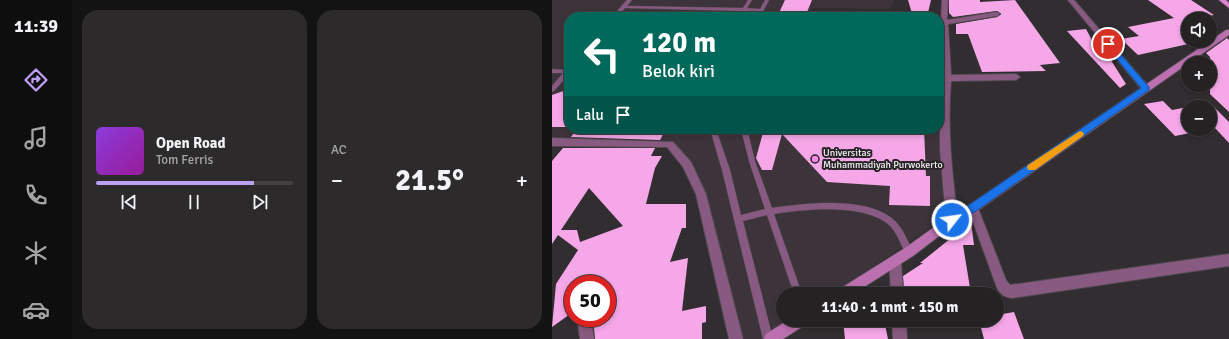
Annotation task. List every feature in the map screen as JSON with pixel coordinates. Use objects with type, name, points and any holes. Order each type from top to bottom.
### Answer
[{"type":"main road","points":[[1222,0],[1229,6]]},
{"type":"main road","points":[[853,287],[909,252],[952,220],[973,208],[1229,32]]},
{"type":"main road","points":[[771,339],[789,327]]},
{"type":"street","points":[[943,12],[945,0]]},
{"type":"street","points":[[1071,0],[1146,89]]},
{"type":"street","points":[[944,22],[996,14]]},
{"type":"street","points":[[952,220],[945,150],[944,76],[1016,77]]},
{"type":"street","points":[[552,142],[670,144],[687,165],[695,178],[701,194],[736,339]]},
{"type":"street","points":[[973,208],[1002,286],[1006,291],[1012,292],[1229,260]]},
{"type":"street","points":[[895,261],[897,287]]},
{"type":"street","points":[[585,327],[587,339]]},
{"type":"street","points":[[899,327],[900,339]]},
{"type":"lane","points":[[618,12],[630,0]]},
{"type":"lane","points":[[744,10],[750,0]]},
{"type":"lane","points":[[623,7],[762,10],[768,0]]},
{"type":"lane","points":[[552,71],[564,71]]},
{"type":"lane","points":[[552,90],[564,76]]},
{"type":"lane","points":[[715,134],[726,170],[768,339]]},
{"type":"lane","points":[[745,134],[752,161],[796,287]]},
{"type":"lane","points":[[738,219],[769,211],[803,206],[853,208],[870,211],[883,216],[893,223],[909,252]]},
{"type":"shaded area","name":"Universitas Muhammadiyah Purwokerto","points":[[552,0],[894,0],[891,9],[812,8],[811,12],[564,12],[564,134],[944,134],[945,73],[945,218],[842,287],[776,287],[776,327],[783,327],[765,339],[740,339],[700,177],[672,141],[552,137]]},
{"type":"building","points":[[785,0],[812,0],[807,12],[779,12]]},
{"type":"building","points":[[908,0],[931,0],[928,12],[912,12]]},
{"type":"building","points":[[949,0],[980,0],[980,2],[1015,0],[1060,63],[1040,65],[1046,71],[982,72],[968,34],[956,34],[956,24],[997,17],[1001,14],[997,11],[953,17],[949,13]]},
{"type":"building","points":[[1148,0],[1191,0],[1209,12],[1181,12],[1181,46],[1138,55],[1121,39],[1139,36],[1128,27],[1174,18]]},
{"type":"building","points":[[1086,29],[1094,44],[1100,43],[1126,84],[1120,88],[1067,31]]},
{"type":"building","points":[[1227,38],[1229,40],[1229,112],[1210,94],[1210,92],[1217,92],[1217,56],[1209,56],[1206,53],[1213,48],[1217,48],[1217,45]]},
{"type":"building","points":[[564,91],[564,127],[552,127],[552,95]]},
{"type":"building","points":[[1163,101],[1172,110],[1181,108],[1181,135],[1175,136],[1144,104]]},
{"type":"building","points":[[1217,110],[1229,122],[1229,143],[1217,130]]},
{"type":"building","points":[[573,134],[663,134],[660,140],[571,137]]},
{"type":"building","points":[[763,134],[782,134],[772,170],[762,170],[756,158]]},
{"type":"building","points":[[782,134],[924,134],[926,176],[930,176],[930,206],[889,205],[890,186],[827,182]]},
{"type":"building","points":[[563,148],[655,148],[651,156],[662,156],[655,168],[646,204],[686,204],[686,228],[682,228],[670,262],[688,258],[682,311],[706,306],[706,322],[702,323],[702,339],[595,339],[594,327],[616,327],[616,275],[564,275],[564,318],[552,327],[556,284],[578,250],[558,235],[552,244],[552,161]],"holes":[[[589,188],[623,226],[580,242],[577,230],[561,230]]]},
{"type":"building","points":[[971,222],[974,245],[963,245],[970,287],[904,287],[903,276],[923,263],[920,263]]},
{"type":"building","points":[[1014,312],[1024,339],[984,339],[981,327],[1004,327],[1004,314]]},
{"type":"building","points":[[844,327],[885,327],[888,339],[845,339]]},
{"type":"slow traffic","points":[[1031,167],[1080,134]]},
{"type":"place","name":"Universitas Muhammadiyah Purwokerto","points":[[815,159]]},
{"type":"route","points":[[952,220],[973,208],[1146,89],[1108,44]]}]
